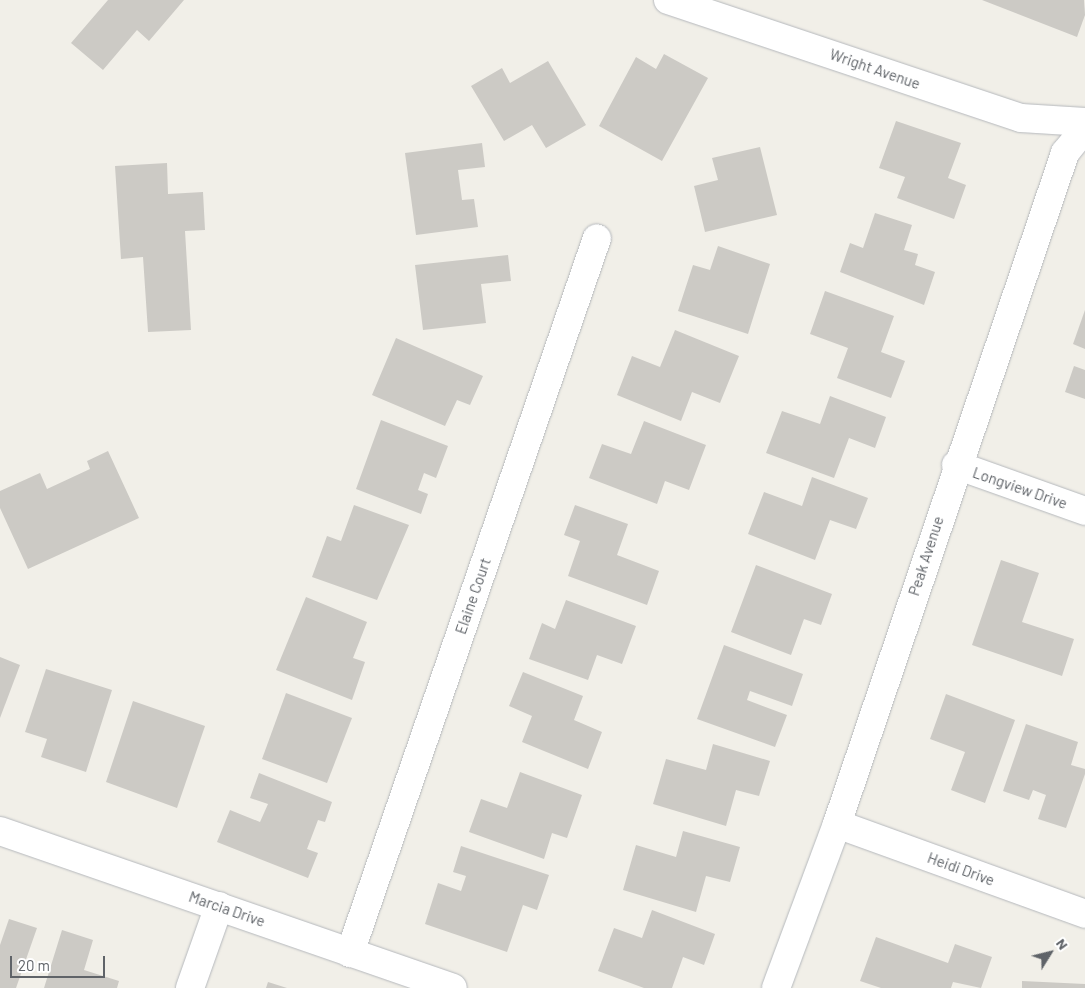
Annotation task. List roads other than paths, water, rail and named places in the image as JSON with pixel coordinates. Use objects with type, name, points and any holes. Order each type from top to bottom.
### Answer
[{"type":"street","name":"Wright Avenue","points":[[668,0],[1021,118],[1085,122]]},
{"type":"street","name":"Peak Avenue","points":[[776,988],[837,824],[956,465],[1065,153],[1085,128]]},
{"type":"street","name":"Elaine Court","points":[[350,953],[597,238]]},
{"type":"street","name":"Longview Drive","points":[[956,465],[1085,511]]},
{"type":"street","name":"Heidi Drive","points":[[837,824],[1085,914]]},
{"type":"street","name":"Marcia Drive","points":[[0,831],[453,988]]},
{"type":"street","points":[[190,988],[219,906]]}]
